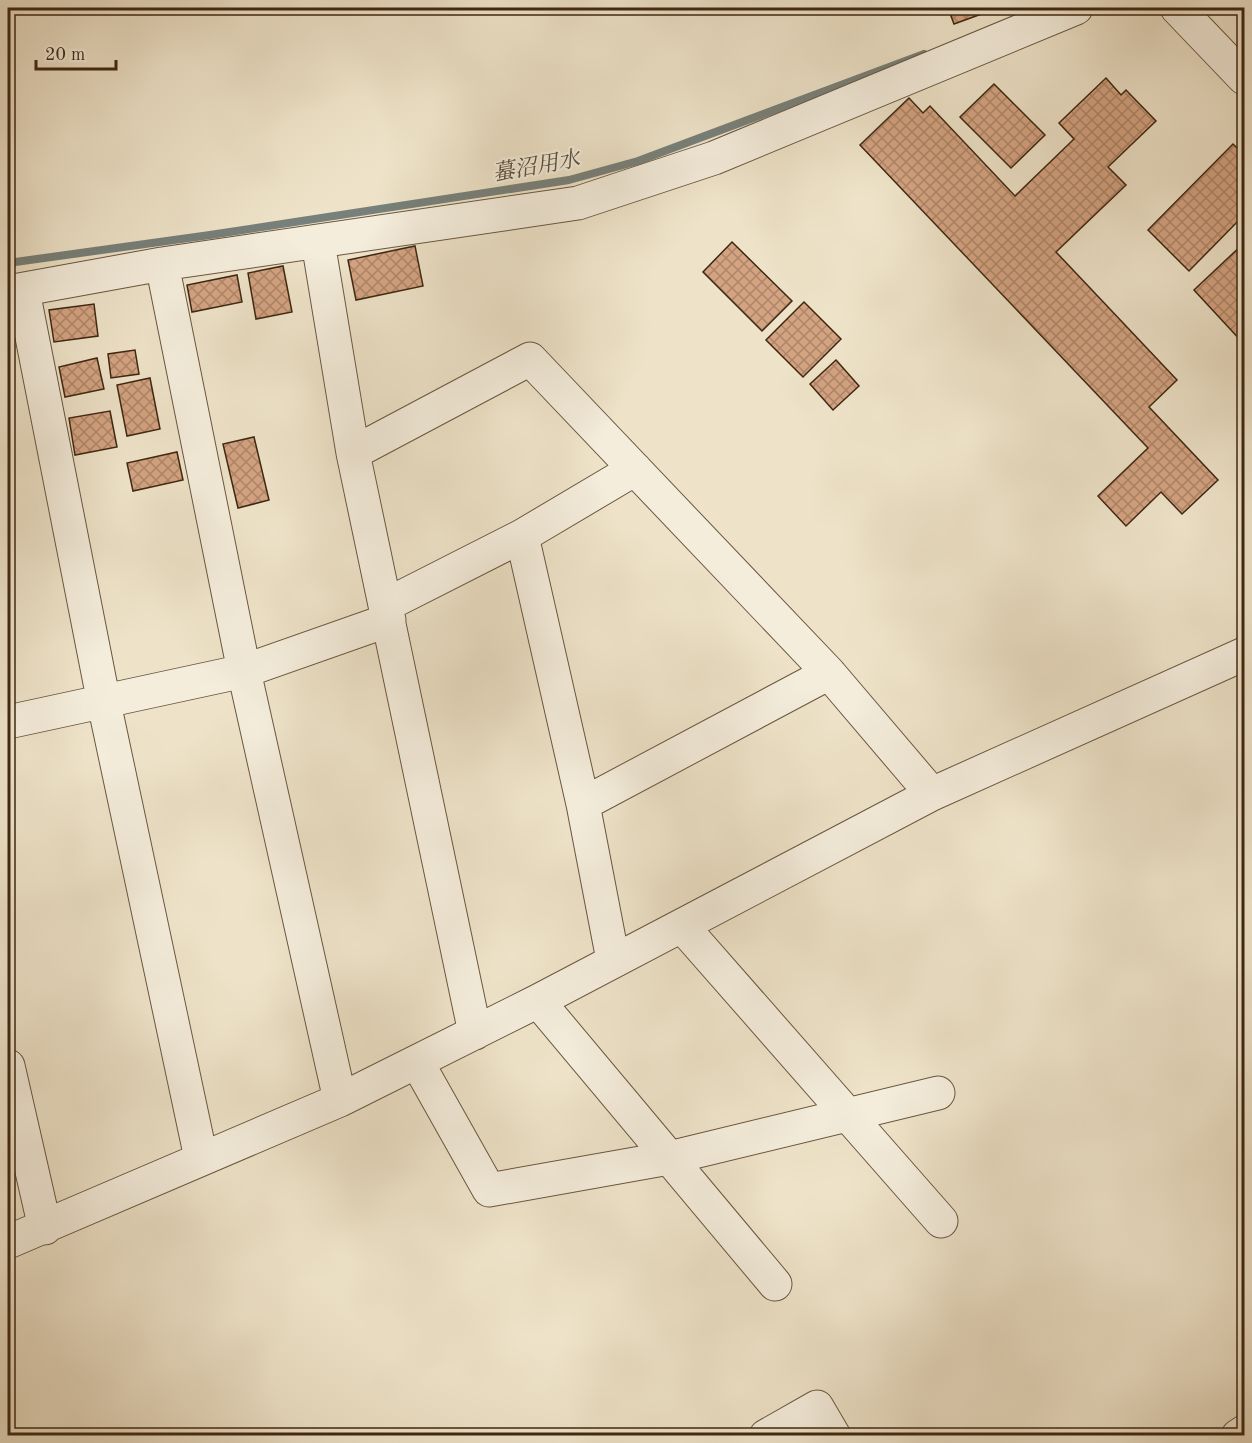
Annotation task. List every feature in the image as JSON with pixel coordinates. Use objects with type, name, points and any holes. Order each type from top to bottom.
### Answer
[{"type":"street","points":[[201,1158],[15,291],[162,264],[578,203],[714,158],[1076,8]]},
{"type":"street","points":[[1177,8],[1245,78]]},
{"type":"street","points":[[318,242],[353,453],[475,1033]]},
{"type":"street","points":[[162,264],[244,671],[340,1100]]},
{"type":"street","points":[[353,453],[530,359],[829,673],[932,794]]},
{"type":"street","points":[[8,722],[244,671],[387,613],[635,469]]},
{"type":"street","points":[[522,536],[583,804],[613,960]]},
{"type":"street","points":[[8,1242],[340,1100],[538,1001],[932,794],[1245,654]]},
{"type":"street","points":[[583,804],[829,673]]},
{"type":"street","points":[[682,926],[941,1221]]},
{"type":"street","points":[[538,1001],[775,1284]]},
{"type":"street","points":[[417,1062],[489,1190],[669,1158],[938,1094]]},
{"type":"street","points":[[8,1066],[45,1228]]},
{"type":"street","points":[[766,1436],[817,1407],[834,1436]]},
{"type":"street","points":[[1238,1436],[1245,1432]]},
{"type":"building","points":[[948,8],[985,8],[987,12],[954,24]]},
{"type":"building","points":[[1106,78],[1121,95],[1126,90],[1156,121],[1108,167],[1126,185],[1056,252],[1177,380],[1149,407],[1218,480],[1182,514],[1161,492],[1126,526],[1098,496],[1148,448],[860,145],[909,98],[923,113],[930,106],[1015,196],[1074,139],[1059,123]]},
{"type":"building","points":[[994,84],[1045,135],[1011,168],[960,117]]},
{"type":"building","points":[[1233,144],[1244,155],[1244,215],[1189,271],[1148,230]]},
{"type":"building","points":[[732,242],[792,301],[762,331],[703,272]]},
{"type":"building","points":[[1244,243],[1244,344],[1194,290]]},
{"type":"building","points":[[415,246],[423,286],[356,300],[348,260]]},
{"type":"building","points":[[283,266],[292,312],[256,319],[248,273]]},
{"type":"building","points":[[237,275],[242,302],[192,312],[187,285]]},
{"type":"building","points":[[804,302],[841,339],[803,377],[766,340]]},
{"type":"building","points":[[94,304],[98,336],[54,342],[49,310]]},
{"type":"building","points":[[135,350],[139,374],[111,378],[108,354]]},
{"type":"building","points":[[97,358],[104,389],[65,397],[59,367]]},
{"type":"building","points":[[836,360],[859,386],[833,410],[810,384]]},
{"type":"building","points":[[150,378],[160,429],[127,436],[117,385]]},
{"type":"building","points":[[110,411],[117,447],[75,455],[69,418]]},
{"type":"building","points":[[254,437],[269,500],[238,508],[223,444]]},
{"type":"building","points":[[177,452],[183,480],[133,491],[127,463]]},
{"type":"waterway","name":"蟇沼用水","points":[[8,263],[210,235],[569,180],[638,161],[924,54]]}]
